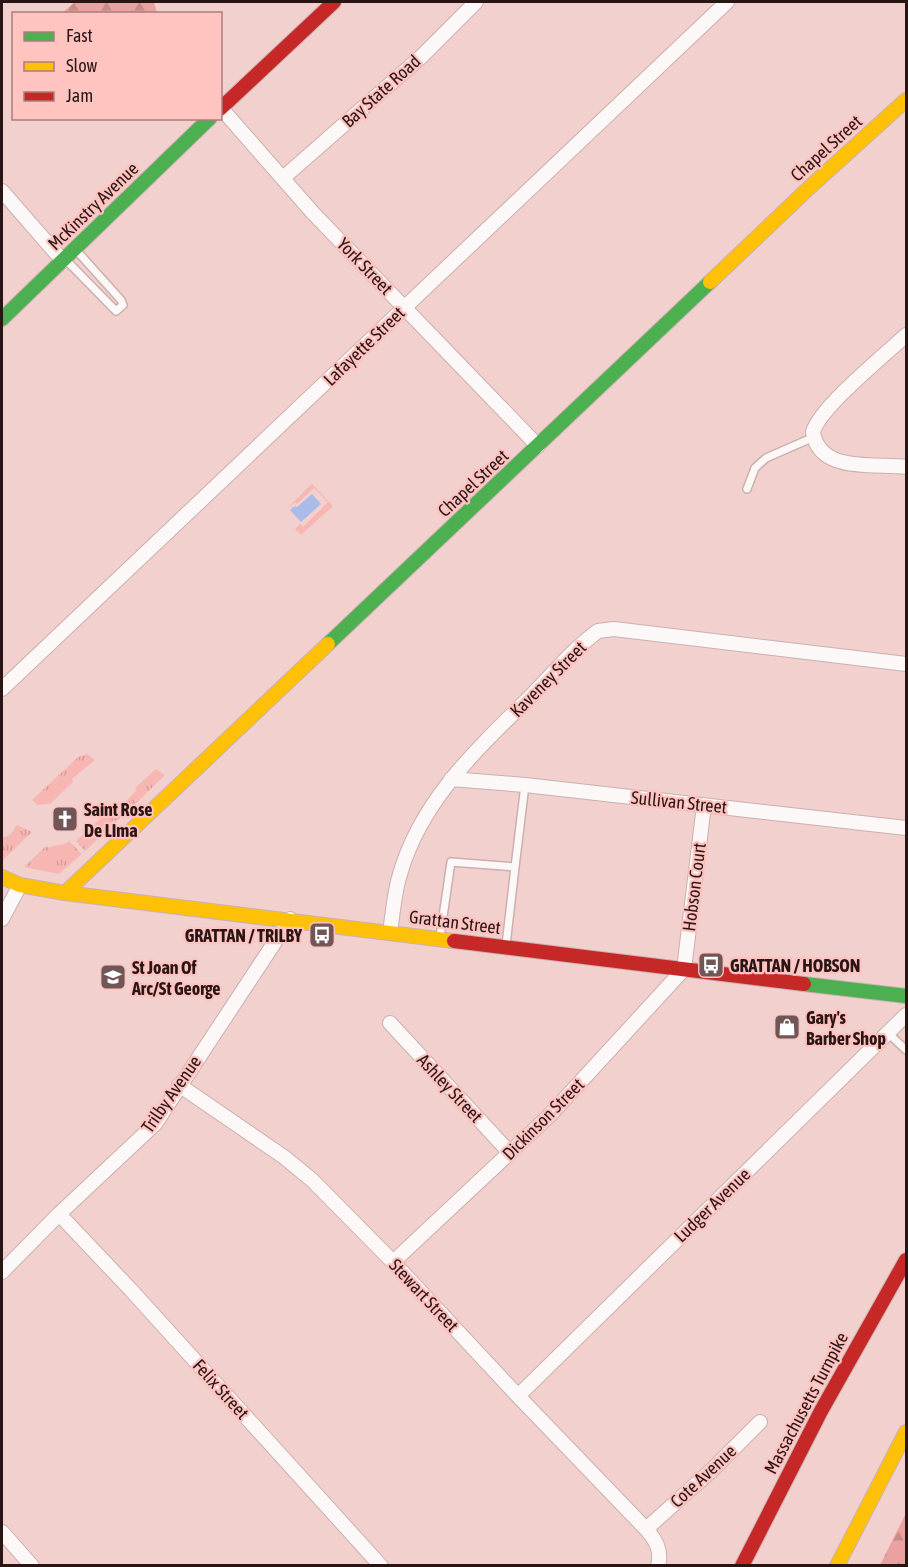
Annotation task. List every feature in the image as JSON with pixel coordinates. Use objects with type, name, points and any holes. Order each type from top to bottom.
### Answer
[{"type":"main road","points":[[222,107],[334,2]]},
{"type":"main road","name":"Chapel Street","points":[[65,893],[811,186],[906,100]]},
{"type":"main road","name":"McKinstry Avenue","points":[[2,319],[208,120]]},
{"type":"main road","name":"Grattan Street","points":[[2,877],[20,885],[65,893],[906,996]]},
{"type":"main road","name":"Massachusetts Turnpike","points":[[742,1566],[806,1440],[906,1260]]},
{"type":"main road","points":[[837,1566],[906,1432]]},
{"type":"street","name":"Bay State Road","points":[[283,178],[420,57],[476,2]]},
{"type":"street","name":"Lafayette Street","points":[[2,689],[727,2]]},
{"type":"street","name":"York Street","points":[[222,109],[345,247],[538,446]]},
{"type":"street","points":[[2,190],[67,256]]},
{"type":"street","points":[[906,335],[819,417],[813,432],[823,453],[834,460],[847,464],[906,467]]},
{"type":"street","name":"Kaveney Street","points":[[390,932],[395,894],[406,855],[423,819],[451,779],[468,758],[588,639],[603,629],[619,629],[906,664]]},
{"type":"street","name":"Sullivan Street","points":[[451,779],[525,785],[906,828]]},
{"type":"street","name":"Hobson Court","points":[[684,969],[704,805]]},
{"type":"street","points":[[2,919],[20,885]]},
{"type":"street","name":"Trilby Avenue","points":[[2,1272],[59,1214],[155,1124],[290,920]]},
{"type":"street","name":"Dickinson Street","points":[[393,1262],[550,1115],[684,969]]},
{"type":"street","name":"Ludger Avenue","points":[[518,1396],[906,1015]]},
{"type":"street","name":"Ashley Street","points":[[390,1023],[510,1153]]},
{"type":"street","name":"Stewart Street","points":[[179,1085],[284,1156],[312,1180],[393,1262],[656,1540],[660,1557],[658,1566]]},
{"type":"street","name":"Felix Street","points":[[59,1214],[131,1290],[381,1566]]},
{"type":"street","name":"Cote Avenue","points":[[646,1529],[712,1470],[760,1422]]},
{"type":"street","points":[[2,1532],[32,1566]]},
{"type":"lane","points":[[67,256],[121,300],[123,305],[116,311],[67,256]]},
{"type":"lane","points":[[747,489],[755,468],[766,458],[814,437]]},
{"type":"lane","points":[[505,947],[525,785]]},
{"type":"lane","points":[[439,938],[451,862],[515,867]]},
{"type":"lane","points":[[888,1033],[905,1045]]},
{"type":"green space","points":[[75,2],[154,2],[157,12],[63,12]]},
{"type":"green space","points":[[312,484],[333,506],[301,535],[295,529],[300,524],[303,527],[328,502],[314,488],[297,504],[295,502],[286,509]]},
{"type":"green space","points":[[87,754],[95,760],[72,779],[73,782],[50,804],[38,805],[32,800],[78,757]]},
{"type":"green space","points":[[156,769],[165,775],[128,811],[124,803],[137,790],[135,788]]},
{"type":"green space","points":[[119,801],[118,806],[125,813],[85,851],[76,841]]},
{"type":"green space","points":[[17,825],[32,832],[2,860],[2,838],[10,835]]},
{"type":"green space","points":[[69,841],[82,854],[59,874],[24,867],[46,846],[49,848]]},
{"type":"green space","points":[[906,1513],[906,1565],[880,1565]]},
{"type":"water","points":[[312,494],[321,504],[301,522],[290,510]]},
{"type":"traffic: fast","points":[[2,319],[208,120]]},
{"type":"traffic: fast","points":[[328,644],[710,282]]},
{"type":"traffic: fast","points":[[804,984],[906,996]]},
{"type":"traffic: slow","points":[[710,282],[906,100]]},
{"type":"traffic: slow","points":[[65,893],[328,644]]},
{"type":"traffic: slow","points":[[2,877],[20,885],[65,893],[454,941]]},
{"type":"traffic: slow","points":[[837,1566],[906,1432]]},
{"type":"traffic: jam","points":[[222,107],[334,2]]},
{"type":"traffic: jam","points":[[454,941],[804,984]]},
{"type":"traffic: jam","points":[[742,1566],[821,1411],[906,1260]]},
{"type":"place","name":"Saint Rose De LIma","points":[[65,819]]},
{"type":"place","name":"GRATTAN / TRILBY","points":[[322,935]]},
{"type":"place","name":"GRATTAN / HOBSON","points":[[711,965]]},
{"type":"place","name":"St Joan Of Arc/St George","points":[[113,977]]},
{"type":"place","name":"Gary's Barber Shop","points":[[787,1027]]}]
